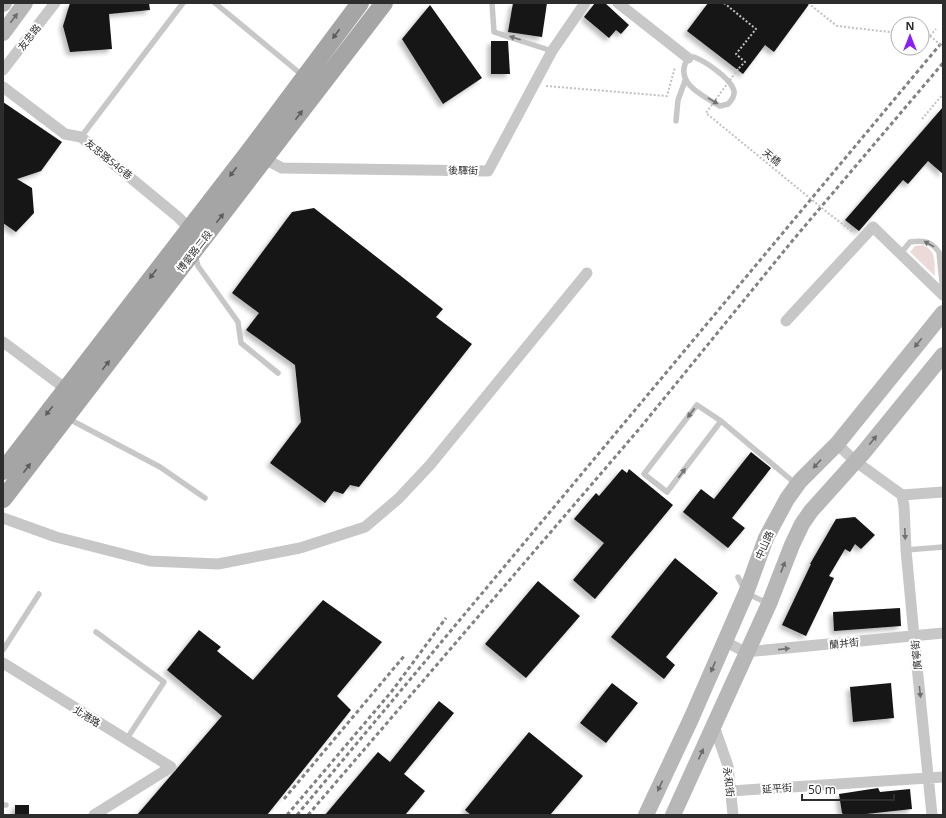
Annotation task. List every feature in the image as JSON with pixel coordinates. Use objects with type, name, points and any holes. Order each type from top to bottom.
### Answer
[{"type":"main road","points":[[3,33],[25,3]]},
{"type":"main road","name":"博愛路二段","points":[[3,499],[65,416],[194,251],[257,155],[304,77],[360,3]]},
{"type":"main road","name":"博愛路二段","points":[[3,471],[189,228],[257,155],[384,3]]},
{"type":"main road","name":"中山路","points":[[646,815],[694,712],[746,593],[766,538],[787,499],[797,485],[837,444],[943,313]]},
{"type":"main road","points":[[673,815],[714,726],[802,524],[811,511],[855,461],[943,355]]},
{"type":"main road","points":[[694,712],[714,726]]},
{"type":"street","name":"友忠路","points":[[3,70],[55,3]]},
{"type":"street","name":"後驛街","points":[[257,155],[282,168],[488,171],[552,51],[585,3]]},
{"type":"street","points":[[618,3],[688,58]]},
{"type":"street","name":"友忠路546巷","points":[[3,87],[65,134],[81,137],[178,217],[189,228]]},
{"type":"street","points":[[786,321],[873,227],[943,293]]},
{"type":"street","points":[[189,228],[194,251]]},
{"type":"street","points":[[3,518],[56,537],[150,561],[218,564],[300,548],[365,527],[398,499],[430,465],[587,273]]},
{"type":"street","points":[[3,342],[66,389]]},
{"type":"street","points":[[837,444],[855,461],[902,496],[943,492]]},
{"type":"street","name":"廣寧街","points":[[902,496],[932,815]]},
{"type":"street","name":"蘭井街","points":[[745,652],[943,633]]},
{"type":"street","points":[[724,641],[745,652]]},
{"type":"street","name":"北港路","points":[[3,663],[171,768],[94,815]]},
{"type":"street","name":"永和街","points":[[714,726],[728,766],[733,815]]},
{"type":"street","name":"延平街","points":[[731,791],[943,777]]},
{"type":"lane","points":[[81,137],[183,3]]},
{"type":"lane","points":[[216,3],[304,77]]},
{"type":"lane","points":[[492,3],[494,32],[552,51]]},
{"type":"lane","points":[[688,58],[702,60],[726,78],[734,88],[734,94],[728,104],[720,106],[685,81],[682,72],[683,65],[688,58]]},
{"type":"lane","points":[[676,121],[678,100],[685,81]]},
{"type":"lane","points":[[901,253],[910,242],[917,241],[929,242],[936,248],[940,257],[943,293]]},
{"type":"lane","points":[[194,251],[198,266],[238,322],[241,343],[278,374]]},
{"type":"lane","points":[[720,421],[668,492],[644,474],[697,405],[720,421],[797,485]]},
{"type":"lane","points":[[65,416],[160,466],[205,498]]},
{"type":"lane","points":[[906,550],[943,547]]},
{"type":"lane","points":[[738,577],[746,593],[768,604]]},
{"type":"lane","points":[[3,650],[39,594]]},
{"type":"lane","points":[[96,632],[164,682],[126,740]]},
{"type":"path","name":"天橋","points":[[724,3],[756,29],[736,54],[745,62],[706,113],[852,231]]},
{"type":"path","points":[[808,3],[837,26],[890,32]]},
{"type":"path","points":[[936,29],[930,36],[943,47]]},
{"type":"path","points":[[533,85],[667,96],[679,50]]},
{"type":"path","points":[[922,119],[943,94]]},
{"type":"shaded area","points":[[923,245],[931,250],[933,254],[935,276],[910,252],[915,246]]},
{"type":"building","points":[[70,3],[149,3],[150,10],[109,14],[112,49],[70,52],[63,26]]},
{"type":"building","points":[[513,3],[547,3],[542,37],[508,32]]},
{"type":"building","points":[[595,3],[605,3],[629,25],[621,34],[616,30],[609,38],[584,17]]},
{"type":"building","points":[[708,3],[810,3],[774,52],[765,45],[743,74],[687,31]]},
{"type":"building","points":[[430,5],[482,78],[443,104],[402,39]]},
{"type":"building","points":[[491,41],[508,41],[510,74],[491,74]]},
{"type":"building","points":[[3,102],[62,142],[41,171],[17,179],[32,188],[34,213],[16,232],[3,223]]},
{"type":"building","points":[[943,107],[943,174],[928,161],[908,184],[903,180],[859,231],[845,220]]},
{"type":"building","points":[[314,208],[443,309],[436,317],[472,344],[359,487],[350,485],[343,494],[334,491],[325,503],[270,463],[301,422],[295,365],[246,330],[259,313],[232,293],[292,212]]},
{"type":"building","points":[[751,452],[771,468],[732,518],[745,528],[728,548],[683,512],[701,489],[714,499]]},
{"type":"building","points":[[622,469],[627,473],[629,469],[673,505],[595,599],[573,580],[604,543],[574,519],[596,493],[599,496]]},
{"type":"building","points":[[855,517],[875,535],[861,549],[855,544],[850,552],[845,549],[829,576],[834,578],[806,636],[782,625],[810,564],[836,519]]},
{"type":"building","points":[[675,558],[718,593],[666,657],[675,665],[664,679],[611,637]]},
{"type":"building","points":[[538,581],[580,616],[526,678],[485,644]]},
{"type":"building","points":[[323,600],[382,642],[337,696],[351,710],[267,815],[137,815],[222,716],[167,670],[199,630],[221,647],[217,651],[253,680]]},
{"type":"building","points":[[900,608],[901,626],[834,631],[833,612]]},
{"type":"building","points":[[612,683],[638,703],[606,743],[580,723]]},
{"type":"building","points":[[891,683],[894,718],[853,722],[850,687]]},
{"type":"building","points":[[439,701],[454,713],[404,774],[425,791],[405,815],[325,815],[378,752],[390,762]]},
{"type":"building","points":[[529,732],[583,776],[550,815],[471,815],[465,810]]},
{"type":"building","points":[[878,788],[880,792],[910,789],[912,809],[866,815],[844,815],[842,813],[839,794]]},
{"type":"building","points":[[15,805],[29,805],[29,815],[15,815]]},
{"type":"railway","points":[[297,815],[943,41]]},
{"type":"railway","points":[[308,815],[640,428],[793,240],[943,63]]},
{"type":"railway","points":[[287,815],[392,691],[446,618]]},
{"type":"railway","points":[[284,799],[405,655]]}]
